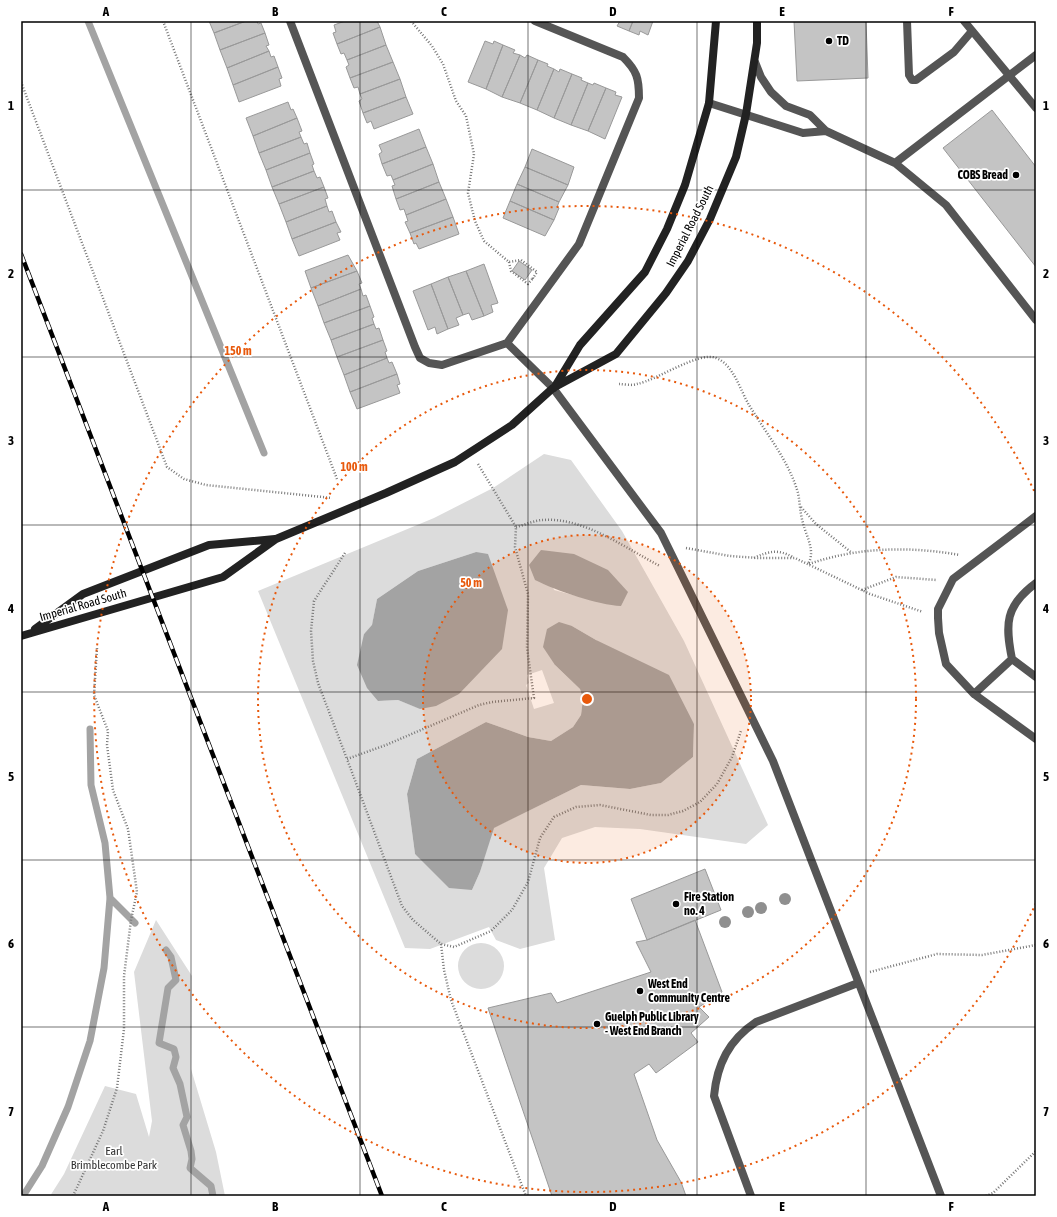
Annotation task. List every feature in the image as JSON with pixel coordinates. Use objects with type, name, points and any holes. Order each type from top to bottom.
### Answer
[{"type":"street","name":"Imperial Road South","points":[[553,388],[580,345],[645,272],[667,229],[685,185],[709,103],[716,21]]},
{"type":"street","name":"Imperial Road South","points":[[30,633],[223,578],[276,539],[386,493],[455,462],[512,425],[553,388],[616,354],[666,293],[688,261],[710,219],[736,157],[746,114],[755,62],[757,21]]},
{"type":"street","name":"Imperial Road South","points":[[30,633],[83,594],[201,548],[209,545],[276,539]]},
{"type":"street","points":[[21,636],[30,633]]},
{"type":"lane","points":[[290,21],[420,358],[429,363],[442,364],[507,343],[579,244],[639,98],[639,83],[634,68],[623,57],[535,21]]},
{"type":"lane","points":[[907,21],[909,75],[912,80],[916,80],[954,52],[972,32]]},
{"type":"lane","points":[[964,21],[1036,108]]},
{"type":"lane","points":[[895,163],[1036,54]]},
{"type":"lane","points":[[755,62],[761,77],[771,92],[786,106],[810,115],[826,131],[895,163],[946,205],[1036,320]]},
{"type":"lane","points":[[709,103],[803,133],[826,131]]},
{"type":"lane","points":[[507,343],[553,388],[661,533],[774,761],[941,1196]]},
{"type":"lane","points":[[1036,516],[980,558],[952,582],[938,608],[939,633],[946,664],[974,694],[1036,739]]},
{"type":"lane","points":[[1036,583],[1025,591],[1010,611],[1008,637],[1012,659],[1036,676]]},
{"type":"lane","points":[[974,694],[1012,659]]},
{"type":"lane","points":[[751,1196],[714,1096],[715,1080],[724,1058],[732,1042],[741,1032],[756,1022],[857,980]]},
{"type":"path","points":[[163,21],[337,479]]},
{"type":"path","points":[[411,21],[432,46],[443,64],[456,101],[466,116],[474,154],[468,193],[475,221],[484,241],[509,262],[511,272],[528,284],[537,272],[521,260],[509,262]]},
{"type":"path","points":[[21,82],[167,467],[184,479],[206,485],[332,499]]},
{"type":"path","points":[[533,278],[547,288]]},
{"type":"path","points":[[619,384],[636,385],[659,377],[698,358],[705,356],[717,358],[731,372],[748,404],[789,470],[798,493],[803,523],[810,541],[811,557],[808,564]]},
{"type":"path","points":[[347,759],[386,745],[479,705],[492,702],[534,698],[527,648],[529,626],[528,594],[516,547],[516,527],[471,452]]},
{"type":"path","points":[[800,506],[816,524],[852,553]]},
{"type":"path","points":[[516,527],[542,520],[570,521],[681,574]]},
{"type":"path","points":[[666,544],[730,556],[753,558],[795,558]]},
{"type":"path","points":[[808,564],[823,559],[880,549],[914,548],[980,558]]},
{"type":"path","points":[[753,558],[774,551],[783,552],[862,590],[938,618]]},
{"type":"path","points":[[345,553],[314,601],[312,631],[313,661],[318,683],[402,906],[413,920],[441,944],[454,947],[491,931],[512,910],[528,882],[540,838],[554,817],[576,807],[600,805],[651,816],[668,815],[683,811],[700,802],[717,784],[732,757],[740,734],[750,715]]},
{"type":"path","points":[[862,590],[896,577],[952,582]]},
{"type":"path","points":[[73,1196],[103,1131],[117,1088],[124,1029],[124,976],[131,920],[137,892],[128,829],[113,790],[108,731],[94,695],[97,648]]},
{"type":"path","points":[[441,944],[444,970],[452,1000],[526,1196]]},
{"type":"path","points":[[857,980],[937,954],[982,955],[1036,945]]},
{"type":"path","points":[[986,1196],[992,1193],[1036,1151]]},
{"type":"green space","points":[[544,454],[571,460],[622,531],[684,641],[768,825],[746,844],[640,829],[595,827],[562,838],[544,868],[555,940],[520,949],[496,940],[489,927],[430,949],[405,948],[258,591],[434,518],[493,488]],"holes":[[[541,550],[592,600],[554,590]],[[476,552],[421,709],[398,700],[378,701],[364,634],[372,626],[377,599],[418,571]],[[572,626],[596,640],[694,724],[693,757],[661,783],[630,789],[581,785],[493,828],[480,872],[472,890],[415,854],[407,794],[417,759],[486,722],[528,737],[551,741],[573,727],[581,715],[583,699],[580,689],[555,665]],[[542,670],[554,703],[534,709],[526,685],[529,683],[527,675]]]},
{"type":"green space","name":"Earl Brimblecombe Park","points":[[156,920],[192,976],[191,1069],[216,1152],[225,1196],[50,1196],[64,1174],[105,1086],[136,1094],[149,1137],[152,1121],[134,972]]},
{"type":"green space","points":[[481,943],[494,947],[500,953],[504,966],[500,979],[494,985],[481,989],[468,985],[462,979],[458,966],[462,953],[468,947]]},
{"type":"shaded area","points":[[541,550],[574,554],[608,570],[628,592],[621,606],[578,597],[554,589],[535,580],[529,565]]},
{"type":"shaded area","points":[[476,552],[488,554],[508,610],[502,649],[459,694],[436,706],[420,709],[398,700],[378,701],[367,688],[357,665],[364,634],[372,625],[377,599],[418,571]]},
{"type":"shaded area","points":[[559,622],[572,626],[596,640],[669,675],[694,724],[693,757],[661,783],[630,789],[581,785],[494,828],[480,872],[472,890],[449,888],[415,854],[407,794],[417,759],[486,722],[528,737],[551,741],[573,727],[581,715],[583,699],[580,689],[555,665],[543,647],[547,629]]},
{"type":"building","points":[[209,21],[246,21],[214,33]]},
{"type":"building","points":[[246,21],[257,21],[258,24],[261,23],[265,33],[220,50],[214,33]]},
{"type":"building","points":[[345,21],[377,21],[380,27],[337,44],[333,33],[336,32],[334,25]]},
{"type":"building","points":[[620,21],[633,21],[629,31],[617,26]]},
{"type":"building","points":[[633,21],[653,21],[648,35],[640,31],[639,35],[629,31]]},
{"type":"building","points":[[794,21],[866,21],[868,78],[797,81]]},
{"type":"building","points":[[380,27],[386,45],[347,60],[344,53],[341,54],[337,44]]},
{"type":"building","points":[[265,33],[269,45],[266,46],[269,51],[227,68],[220,50]]},
{"type":"building","points":[[485,41],[493,44],[494,41],[503,45],[486,89],[468,82]]},
{"type":"building","points":[[386,45],[393,62],[350,78],[346,67],[349,65],[347,60]]},
{"type":"building","points":[[503,45],[515,50],[513,53],[520,55],[502,97],[486,89]]},
{"type":"building","points":[[269,51],[271,57],[274,56],[278,67],[233,85],[227,68]]},
{"type":"building","points":[[520,55],[525,58],[527,55],[538,60],[520,103],[502,97]]},
{"type":"building","points":[[538,60],[548,64],[547,66],[554,69],[537,110],[520,103]]},
{"type":"building","points":[[393,62],[400,79],[360,94],[358,87],[354,88],[350,78]]},
{"type":"building","points":[[278,67],[282,78],[279,79],[281,86],[239,102],[233,85]]},
{"type":"building","points":[[554,69],[559,72],[560,69],[572,74],[554,118],[537,110]]},
{"type":"building","points":[[572,74],[582,78],[581,80],[588,83],[571,125],[554,118]]},
{"type":"building","points":[[400,79],[406,97],[363,113],[359,101],[362,99],[360,94]]},
{"type":"building","points":[[588,83],[593,85],[594,83],[606,88],[588,131],[571,125]]},
{"type":"building","points":[[606,88],[616,92],[615,95],[622,97],[605,139],[588,131]]},
{"type":"building","points":[[406,97],[413,114],[374,129],[371,121],[367,123],[363,113]]},
{"type":"building","points":[[288,102],[291,110],[293,109],[297,118],[253,136],[246,118]]},
{"type":"building","points":[[992,110],[1036,167],[1036,267],[943,148]]},
{"type":"building","points":[[297,118],[302,131],[299,132],[301,137],[259,153],[253,136]]},
{"type":"building","points":[[419,129],[426,147],[382,164],[379,154],[382,152],[379,145]]},
{"type":"building","points":[[301,137],[304,144],[307,143],[310,153],[266,170],[259,153]]},
{"type":"building","points":[[426,147],[433,164],[393,180],[391,175],[387,176],[382,164]]},
{"type":"building","points":[[532,149],[574,167],[568,185],[525,167]]},
{"type":"building","points":[[310,153],[314,164],[312,165],[314,171],[272,187],[266,170]]},
{"type":"building","points":[[433,164],[439,182],[396,199],[392,186],[395,185],[393,180]]},
{"type":"building","points":[[525,167],[568,185],[559,202],[517,184]]},
{"type":"building","points":[[314,171],[317,178],[320,177],[324,187],[279,204],[272,187]]},
{"type":"building","points":[[439,182],[446,199],[406,215],[404,209],[400,210],[396,199]]},
{"type":"building","points":[[517,184],[559,202],[557,207],[559,208],[554,220],[510,201]]},
{"type":"building","points":[[324,187],[328,198],[325,199],[327,206],[286,222],[279,204]]},
{"type":"building","points":[[446,199],[453,217],[410,233],[405,222],[408,221],[406,215]]},
{"type":"building","points":[[510,201],[554,220],[545,236],[503,218]]},
{"type":"building","points":[[327,206],[329,212],[332,211],[336,222],[292,239],[286,222]]},
{"type":"building","points":[[453,217],[459,234],[419,249],[416,243],[414,244],[410,233]]},
{"type":"building","points":[[336,222],[341,232],[337,233],[340,240],[299,256],[292,239]]},
{"type":"building","points":[[348,255],[357,271],[311,288],[305,271]]},
{"type":"building","points":[[519,261],[532,270],[525,280],[512,271]]},
{"type":"building","points":[[484,264],[498,303],[491,305],[493,312],[484,316],[466,271]]},
{"type":"building","points":[[357,271],[362,283],[359,284],[361,289],[318,306],[311,288]]},
{"type":"building","points":[[466,271],[484,316],[472,320],[469,313],[463,315],[448,277]]},
{"type":"building","points":[[448,277],[463,315],[456,318],[459,325],[448,329],[431,284]]},
{"type":"building","points":[[431,284],[448,329],[437,334],[435,327],[428,330],[413,291]]},
{"type":"building","points":[[361,289],[363,296],[366,295],[370,306],[324,323],[318,306]]},
{"type":"building","points":[[370,306],[374,317],[372,318],[374,324],[331,340],[324,323]]},
{"type":"building","points":[[374,324],[376,329],[379,328],[383,340],[337,357],[331,340]]},
{"type":"building","points":[[383,340],[387,351],[385,352],[387,358],[344,375],[337,357]]},
{"type":"building","points":[[387,358],[389,363],[392,362],[397,374],[350,392],[344,375]]},
{"type":"building","points":[[397,374],[400,384],[397,385],[400,393],[357,409],[350,392]]},
{"type":"building","name":"Fire Station no. 4","points":[[705,869],[721,910],[647,940],[631,899]]},
{"type":"building","name":"West End Community Centre","points":[[695,920],[722,992],[699,1007],[709,1017],[691,1033],[698,1042],[656,1073],[649,1064],[634,1074],[657,1140],[681,1182],[686,1196],[552,1196],[488,1008],[551,993],[557,1003],[651,972],[636,942],[647,940]]},
{"type":"waterway","points":[[88,21],[264,453]]},
{"type":"waterway","points":[[23,1196],[42,1166],[68,1107],[90,1041],[104,968],[110,898],[105,843],[91,785],[90,729]]},
{"type":"waterway","points":[[110,898],[135,923]]},
{"type":"waterway","points":[[166,950],[171,957],[176,980],[168,988],[159,1043],[174,1049],[176,1057],[173,1068],[180,1084],[187,1117],[183,1125],[191,1151],[192,1159],[190,1168],[211,1186],[213,1196]]},
{"type":"railway","points":[[21,254],[382,1196]]},
{"type":"place","name":"TD","points":[[829,41]]},
{"type":"place","name":"COBS Bread","points":[[1016,175]]},
{"type":"place","name":"Fire Station no. 4","points":[[676,904]]},
{"type":"place","name":"West End Community Centre","points":[[640,991]]},
{"type":"place","name":"Guelph Public Library - West End Branch","points":[[597,1024]]}]
